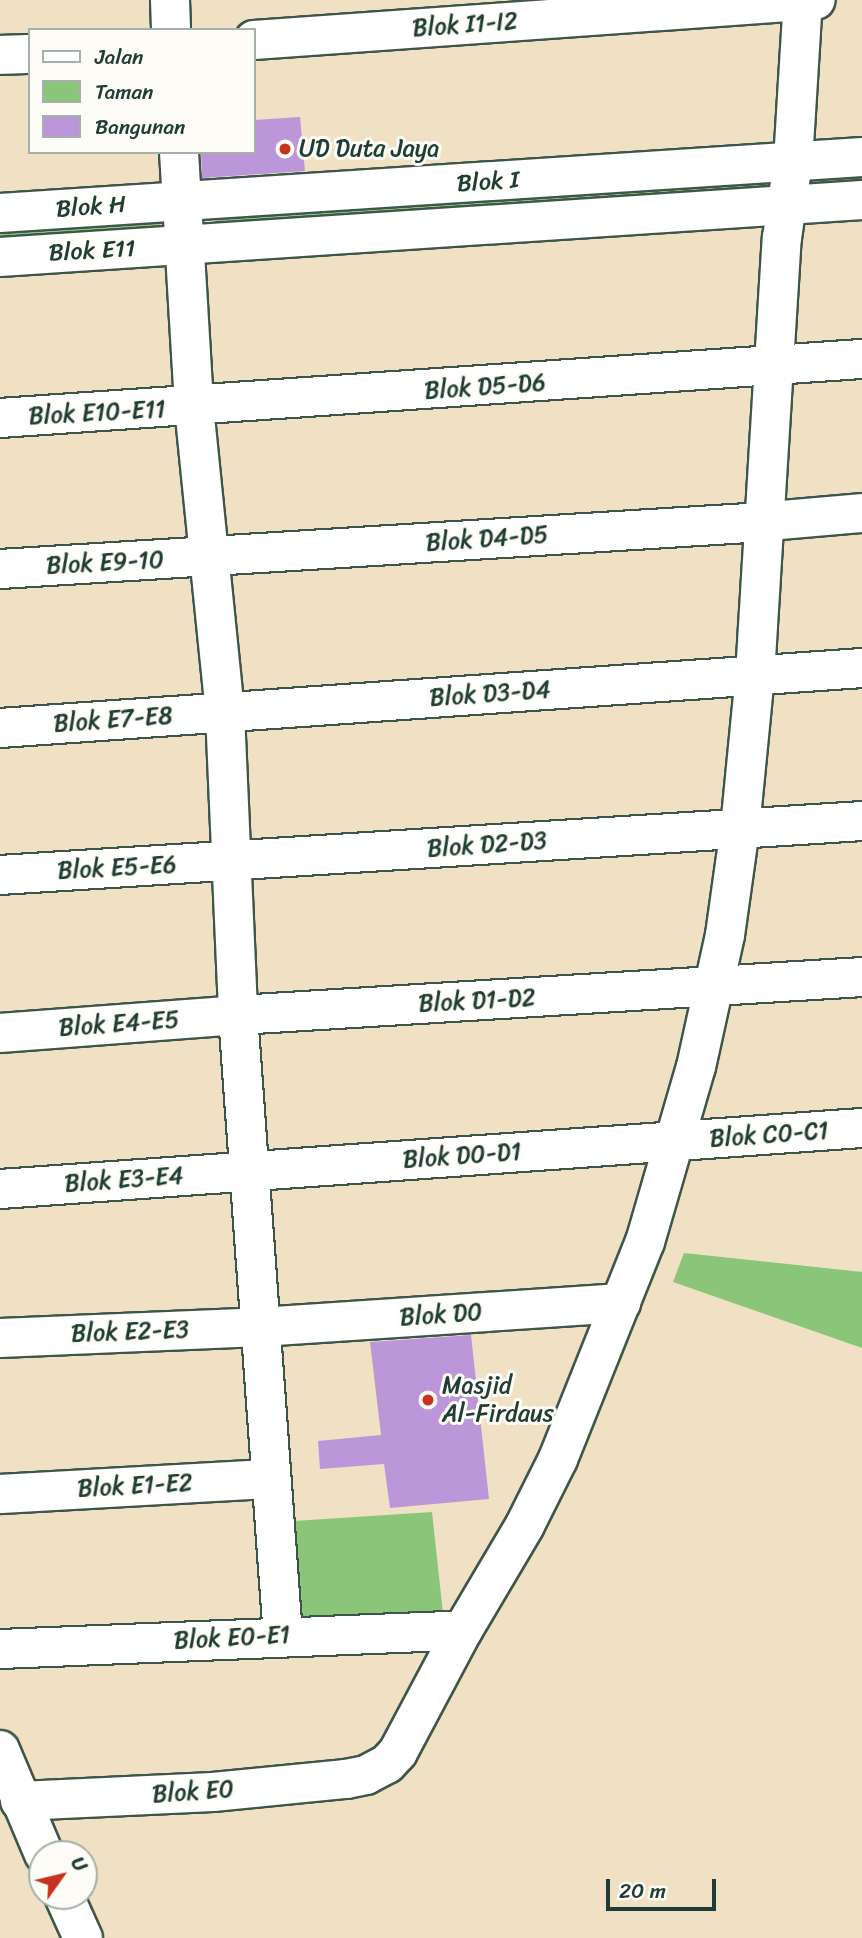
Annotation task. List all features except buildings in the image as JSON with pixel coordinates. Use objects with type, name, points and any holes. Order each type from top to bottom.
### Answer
[{"type":"street","points":[[170,0],[171,28]]},
{"type":"street","points":[[463,1630],[525,1525],[558,1459],[646,1242],[676,1142],[715,986],[740,828],[755,675],[782,238],[793,162],[807,0]]},
{"type":"street","name":"Blok I1-I2","points":[[256,40],[807,0]]},
{"type":"street","points":[[0,55],[28,54]]},
{"type":"street","points":[[179,154],[194,407],[225,713],[234,861],[238,1015],[283,1636]]},
{"type":"street","name":"Blok I","points":[[182,202],[862,158]]},
{"type":"street","name":"Blok E11","points":[[0,257],[862,200]]},
{"type":"street","name":"Blok H","points":[[0,213],[182,202]]},
{"type":"street","name":"Blok D5-D6","points":[[194,407],[862,359]]},
{"type":"street","name":"Blok E10-E11","points":[[0,418],[194,407]]},
{"type":"street","name":"Blok D4-D5","points":[[209,557],[765,522],[862,513]]},
{"type":"street","name":"Blok E9-10","points":[[0,569],[209,557]]},
{"type":"street","name":"Blok D3-D4","points":[[225,713],[862,667]]},
{"type":"street","name":"Blok E7-E8","points":[[0,728],[225,713]]},
{"type":"street","name":"Blok D2-D3","points":[[234,861],[862,821]]},
{"type":"street","name":"Blok E5-E6","points":[[0,875],[234,861]]},
{"type":"street","name":"Blok D1-D2","points":[[238,1015],[862,977]]},
{"type":"street","name":"Blok E4-E5","points":[[0,1033],[238,1015]]},
{"type":"street","name":"Blok C0-C1","points":[[676,1142],[862,1128]]},
{"type":"street","name":"Blok D0-D1","points":[[249,1170],[676,1142]]},
{"type":"street","name":"Blok E3-E4","points":[[0,1189],[249,1170]]},
{"type":"street","name":"Blok D0","points":[[260,1327],[621,1303]]},
{"type":"street","name":"Blok E2-E3","points":[[0,1338],[260,1327]]},
{"type":"street","name":"Blok E1-E2","points":[[0,1494],[271,1479]]},
{"type":"street","name":"Blok E0-E1","points":[[0,1649],[463,1630]]},
{"type":"street","name":"Blok E0","points":[[20,1801],[213,1791],[366,1775],[387,1764],[398,1752],[463,1630]]},
{"type":"street","points":[[0,1750],[38,1840]]},
{"type":"street","points":[[70,1910],[83,1938]]},
{"type":"green space","points":[[862,173],[862,186],[813,190],[809,182],[813,178]]},
{"type":"green space","points":[[773,180],[772,193],[217,226],[215,220],[217,216]]},
{"type":"green space","points":[[158,220],[161,225],[158,230],[0,241],[0,227]]},
{"type":"green space","points":[[684,1253],[862,1272],[862,1348],[673,1282]]},
{"type":"green space","points":[[432,1512],[443,1613],[301,1621],[294,1521]]},
{"type":"place","name":"UD Duta Jaya","points":[[285,149]]},
{"type":"place","name":"Masjid Al-Firdaus","points":[[428,1400]]}]
